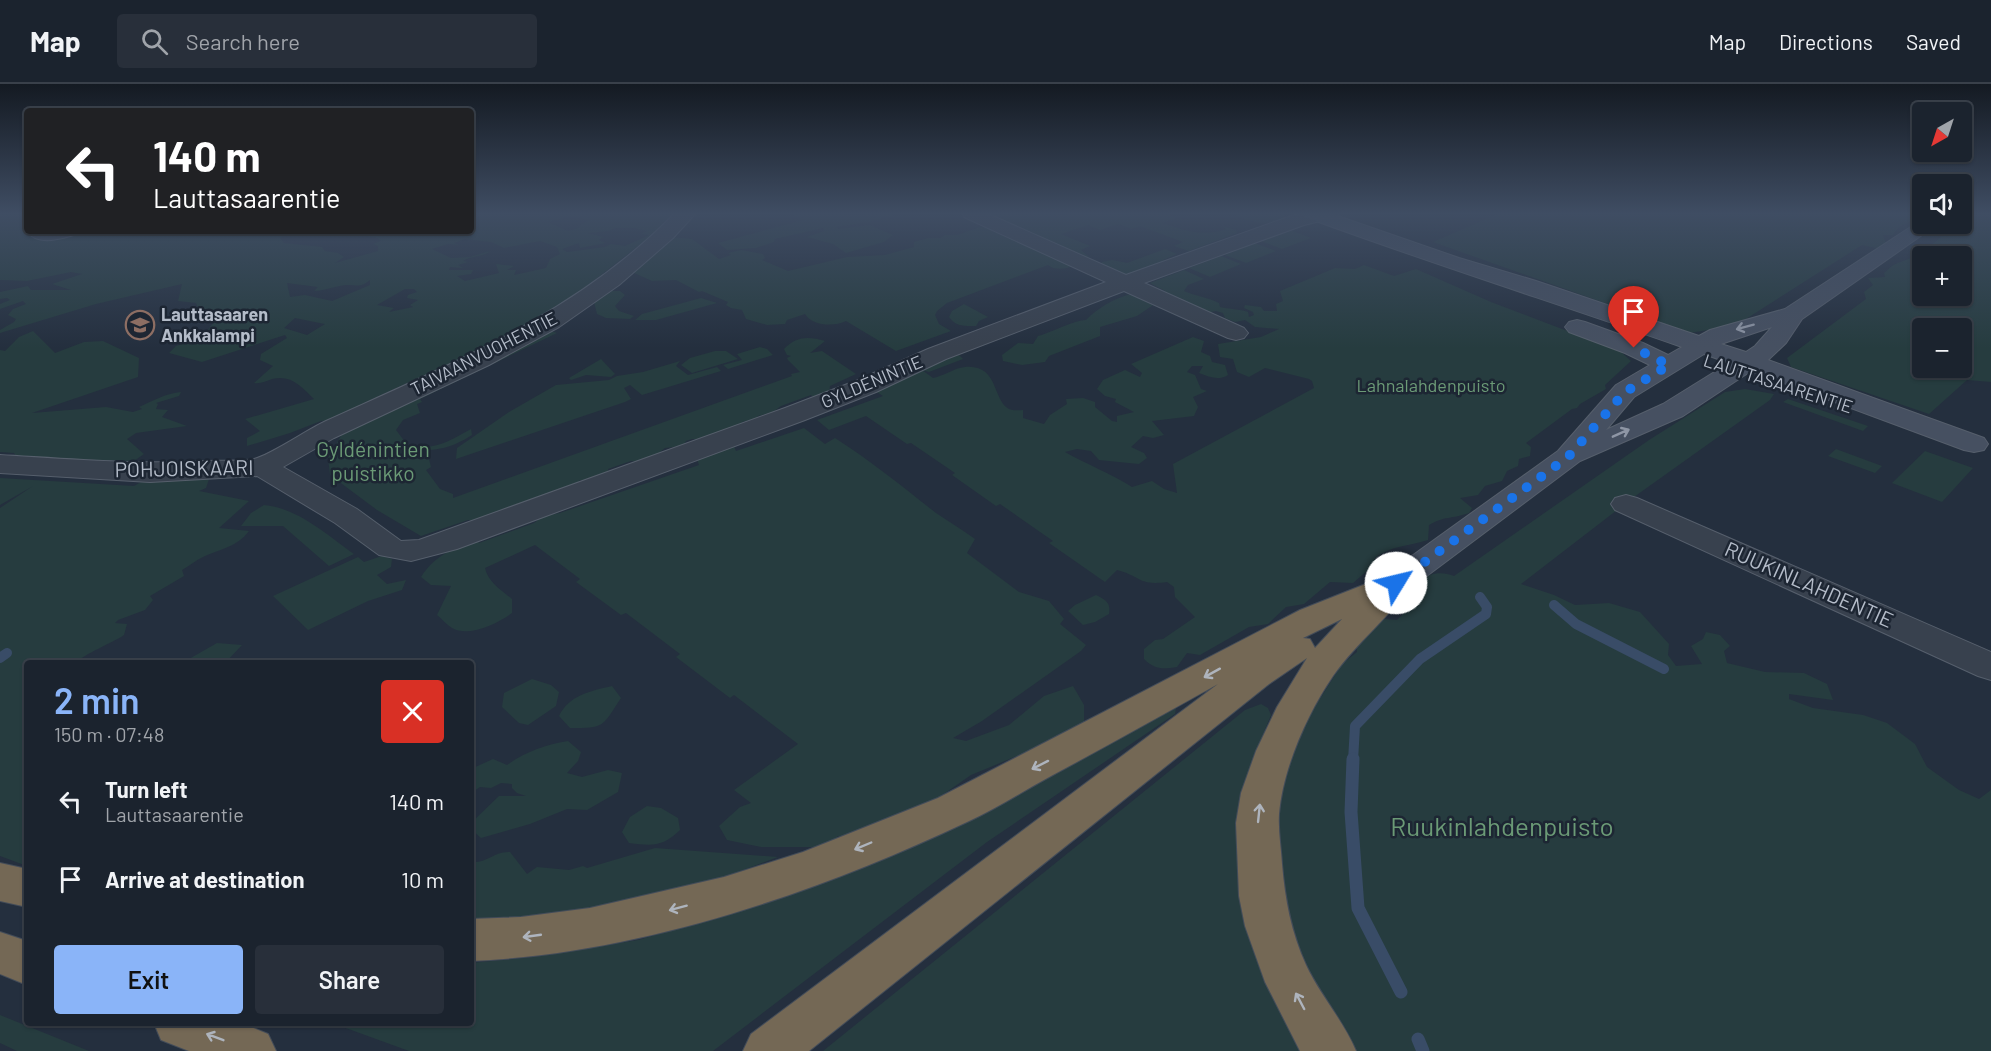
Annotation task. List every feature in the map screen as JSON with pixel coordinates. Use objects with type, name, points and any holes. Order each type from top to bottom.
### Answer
[{"type":"highway","points":[[474,940],[521,938],[624,921],[724,896],[813,867],[953,810],[1312,618],[1396,583]]},
{"type":"highway","points":[[781,1041],[1256,675],[1396,583]]},
{"type":"highway","points":[[1330,1051],[1319,1037],[1283,970],[1263,906],[1258,811],[1284,730],[1306,690],[1329,655],[1396,583]]},
{"type":"highway","points":[[0,882],[24,887]]},
{"type":"highway","points":[[0,952],[24,962]]},
{"type":"highway","points":[[187,1026],[250,1051]]},
{"type":"main road","name":"LAUTTASAARENTIE","points":[[1435,258],[1528,286],[1685,355]]},
{"type":"main road","points":[[1568,457],[1625,392],[1685,355],[1733,330],[1792,314],[1875,258]]},
{"type":"main road","name":"LAUTTASAARENTIE","points":[[1450,264],[1502,298],[1634,348],[1742,366],[1835,404],[1982,447]]},
{"type":"main road","points":[[1396,583],[1568,457],[1674,410],[1742,366],[1777,338],[1792,314]]},
{"type":"street","name":"TAIVAANVUOHENTIE","points":[[262,466],[324,432],[480,360],[551,322],[611,280],[637,258]]},
{"type":"street","points":[[1072,258],[1236,333]]},
{"type":"street","name":"GYLDÉNINTIE","points":[[415,551],[446,542],[795,414],[867,386],[929,357],[1192,258]]},
{"type":"street","name":"POHJOISKAARI","points":[[0,464],[150,473],[262,466],[347,516],[390,548],[398,551],[415,551]]},
{"type":"street","name":"RUUKINLAHDENTIE","points":[[1626,504],[1991,667]]},
{"type":"green space","points":[[0,258],[342,258],[335,263],[352,258],[470,258],[463,261],[468,262],[458,265],[463,268],[450,267],[449,270],[473,270],[471,274],[457,276],[465,281],[499,273],[496,264],[514,266],[507,270],[516,270],[514,275],[546,268],[552,258],[623,258],[573,297],[480,354],[474,352],[364,403],[356,413],[340,420],[321,421],[247,446],[247,438],[260,431],[245,419],[314,399],[296,383],[285,378],[254,383],[273,366],[260,360],[261,354],[287,338],[285,335],[202,362],[169,353],[176,346],[203,337],[213,323],[201,316],[196,303],[178,301],[182,284],[96,304],[0,333],[0,330],[16,319],[8,315],[13,309],[26,304],[23,301],[0,309],[0,304],[10,300],[0,299],[0,292],[28,286],[31,290],[71,290],[52,284],[82,274],[71,272],[27,281],[0,280]],"holes":[[[370,280],[370,285],[332,301],[305,295],[290,297],[287,283],[318,287],[314,291],[344,285],[359,286]],[[405,289],[414,289],[417,292],[408,295],[407,298],[418,300],[410,305],[413,307],[389,312],[394,308],[377,305]],[[295,318],[325,324],[307,335],[284,328]]]},
{"type":"green space","points":[[648,258],[765,258],[762,260],[788,271],[842,258],[1060,258],[1075,265],[1061,269],[1048,265],[947,303],[935,315],[939,324],[951,331],[896,351],[846,321],[836,324],[818,323],[805,314],[787,320],[785,324],[767,325],[746,319],[742,310],[731,308],[726,305],[728,302],[702,291],[699,292],[676,280],[652,281],[632,272]]},
{"type":"green space","points":[[1140,258],[1167,258],[1163,260],[1168,262],[1169,271],[1115,276],[1100,266],[1102,262],[1112,260],[1127,263]]},
{"type":"green space","points":[[1215,258],[1226,258],[1241,264],[1210,277],[1189,268]]},
{"type":"green space","points":[[1233,258],[1258,258],[1246,263]]},
{"type":"green space","points":[[1478,258],[1841,258],[1735,326],[1689,333]]},
{"type":"green space","points":[[1912,258],[1912,306],[1972,306],[1972,258],[1991,258],[1991,382],[1967,380],[1929,414],[1791,367],[1787,358],[1866,299],[1864,292],[1873,285],[1868,278],[1885,277],[1884,273],[1892,266]]},
{"type":"green space","name":"Lahnalahdenpuisto","points":[[1364,265],[1394,276],[1416,269],[1491,302],[1620,351],[1631,361],[1605,385],[1606,389],[1572,409],[1526,443],[1531,447],[1530,456],[1519,459],[1518,466],[1507,471],[1502,481],[1485,486],[1478,495],[1460,498],[1472,508],[1469,513],[1434,522],[1429,525],[1428,540],[1381,554],[1375,558],[1375,564],[1353,583],[1330,582],[1304,604],[1286,607],[1268,624],[1249,627],[1200,655],[1187,653],[1177,667],[1159,668],[1144,659],[1144,649],[1195,617],[1175,597],[1174,587],[1167,582],[1145,582],[1117,570],[1105,582],[1049,543],[1053,541],[1000,504],[996,506],[952,475],[955,473],[866,416],[829,430],[817,420],[883,396],[869,387],[959,355],[963,359],[929,372],[922,370],[933,378],[965,367],[984,371],[1004,404],[1011,410],[1023,410],[1023,418],[1044,424],[1050,415],[1067,404],[1066,399],[1083,398],[1095,402],[1095,407],[1112,421],[1117,422],[1117,416],[1134,412],[1097,389],[1103,380],[1125,370],[1140,377],[1142,373],[1131,364],[1193,337],[1204,341],[1201,352],[1210,356],[1212,362],[1225,365],[1228,375],[1218,378],[1206,376],[1199,373],[1203,366],[1192,366],[1187,372],[1195,375],[1201,389],[1207,391],[1193,397],[1198,407],[1194,416],[1152,421],[1164,435],[1153,438],[1143,436],[1131,447],[1144,453],[1147,458],[1139,464],[1099,460],[1091,451],[1077,449],[1065,452],[1132,487],[1152,481],[1164,489],[1177,493],[1173,464],[1314,388],[1309,379],[1265,368],[1249,377],[1237,372],[1233,359],[1220,357],[1218,344],[1261,337],[1279,329],[1255,327],[1245,320],[1235,322],[1225,318],[1223,313],[1216,311],[1206,313],[1179,304],[1182,299],[1168,298],[1165,291],[1150,283],[1184,270],[1204,279],[1188,285],[1184,291],[1215,301],[1220,307],[1248,312],[1249,317],[1254,315],[1253,312],[1244,308],[1245,305],[1261,307],[1264,311],[1277,311],[1276,304],[1283,301],[1280,291],[1335,268],[1355,269]]},
{"type":"green space","points":[[605,291],[620,291],[625,295],[615,306],[619,311],[634,316],[630,319],[606,318],[597,314],[594,302]]},
{"type":"green space","points":[[1131,294],[1156,303],[1137,316],[1100,327],[1100,336],[1049,356],[1045,362],[1022,365],[1003,361],[1002,355],[1018,343],[1033,344],[1038,336],[1086,320],[1107,304]]},
{"type":"green space","points":[[701,298],[717,303],[656,320],[635,320],[642,314]]},
{"type":"green space","points":[[964,304],[988,317],[979,321],[976,326],[955,323],[949,317],[952,311]]},
{"type":"green space","name":"Gyldénintien puistikko","points":[[548,330],[557,333],[420,399],[422,402],[417,404],[420,413],[403,420],[396,430],[417,459],[429,459],[431,467],[426,470],[440,489],[453,494],[453,498],[792,376],[791,374],[800,372],[788,360],[787,358],[791,356],[787,355],[784,349],[798,339],[814,338],[825,341],[810,353],[822,351],[856,374],[830,386],[829,394],[813,397],[811,395],[781,406],[773,412],[758,416],[756,419],[742,422],[739,427],[703,439],[686,441],[683,446],[665,448],[655,456],[608,469],[608,474],[589,480],[580,480],[574,488],[554,490],[544,499],[481,522],[468,520],[421,536],[377,510],[330,475],[328,458],[342,434]]},
{"type":"green space","points":[[33,331],[55,353],[84,342],[103,341],[139,358],[138,377],[32,413],[106,407],[133,412],[160,398],[181,392],[179,396],[156,403],[158,404],[156,409],[168,410],[162,417],[187,426],[136,433],[127,439],[144,454],[134,461],[63,459],[43,463],[19,461],[14,453],[0,452],[0,350],[5,351],[19,337]]},
{"type":"green space","points":[[760,347],[767,349],[773,355],[728,369],[723,365],[742,360],[737,354]]},
{"type":"green space","points":[[715,351],[726,351],[738,359],[692,373],[681,365],[690,358]]},
{"type":"green space","points":[[601,359],[615,374],[611,377],[586,375],[571,380],[569,378]]},
{"type":"green space","points":[[680,361],[676,366],[688,375],[717,367],[721,371],[642,395],[630,385],[624,388],[631,399],[625,402],[456,459],[457,448],[509,412],[556,385],[609,380]]},
{"type":"green space","name":"Ruukinlahdenpuisto","points":[[1745,389],[1774,394],[1770,400],[1634,497],[1521,584],[1575,605],[1609,603],[1640,612],[1669,644],[1668,655],[1676,666],[1702,664],[1691,646],[1703,639],[1706,632],[1720,635],[1730,646],[1724,651],[1727,663],[1765,672],[1804,673],[1827,684],[1833,700],[1789,694],[1789,699],[1813,708],[1863,715],[1887,723],[1915,744],[1927,767],[1959,790],[1979,799],[1991,790],[1991,1051],[1349,1051],[1294,950],[1277,883],[1277,804],[1291,744],[1342,664],[1357,652],[1356,634],[1371,618],[1397,620],[1405,612],[1399,597],[1419,585],[1424,578],[1440,573],[1454,576],[1649,440],[1725,392]]},
{"type":"green space","points":[[1788,399],[1868,426],[1863,431],[1783,402]]},
{"type":"green space","points":[[804,428],[825,444],[835,438],[975,539],[967,553],[1019,592],[1049,601],[1064,619],[1060,624],[1086,645],[1081,651],[982,721],[953,738],[966,741],[1009,725],[1044,696],[1073,686],[1084,705],[1084,723],[1046,744],[971,775],[928,805],[847,838],[838,836],[827,847],[761,847],[727,840],[719,826],[740,807],[751,803],[734,790],[798,744],[734,695],[730,698],[676,657],[680,654],[626,613],[621,615],[576,582],[580,579],[535,545],[485,568],[492,582],[512,599],[512,613],[483,628],[459,631],[448,625],[437,615],[451,586],[431,585],[421,577],[426,569],[439,558],[477,539],[479,543],[534,523],[543,516],[560,513],[699,465],[697,459],[733,444],[736,451]]},
{"type":"green space","points":[[471,429],[472,435],[450,446],[412,451],[415,446],[437,445]]},
{"type":"green space","points":[[1836,449],[1882,466],[1875,473],[1828,456]]},
{"type":"green space","points":[[1925,451],[1973,468],[1942,502],[1892,483]]},
{"type":"green space","points":[[208,477],[206,488],[199,491],[249,501],[219,528],[249,531],[234,544],[200,558],[182,570],[184,576],[150,596],[153,600],[145,610],[118,620],[115,623],[127,624],[124,635],[119,638],[80,660],[24,660],[24,865],[0,856],[0,508],[33,486],[0,505],[0,478],[134,486],[143,481]]},
{"type":"green space","points":[[264,505],[289,511],[323,531],[354,554],[329,566],[283,526],[241,526],[251,513]]},
{"type":"green space","points":[[382,556],[392,559],[391,567],[377,575],[387,584],[406,580],[402,590],[368,601],[308,630],[273,596],[358,557],[364,562]]},
{"type":"green space","points":[[1096,595],[1107,602],[1109,614],[1095,622],[1083,625],[1068,611]]},
{"type":"green space","points":[[217,643],[242,645],[228,660],[187,660]]},
{"type":"green space","points":[[532,679],[551,685],[559,692],[556,706],[528,725],[519,723],[502,707],[504,693]]},
{"type":"green space","points":[[612,686],[621,698],[602,724],[570,728],[559,716],[563,709],[575,699],[589,692]]},
{"type":"green space","points":[[1261,704],[1268,708],[1271,715],[1250,767],[1242,812],[1248,914],[1260,968],[1304,1051],[823,1051],[1245,710]]},
{"type":"green space","points":[[1176,708],[1175,714],[987,842],[713,1051],[409,1051],[340,1026],[474,1026],[474,963],[533,957],[638,940],[740,911],[1164,709]]},
{"type":"green space","points":[[568,741],[581,752],[578,761],[567,773],[582,777],[608,770],[622,773],[618,792],[587,810],[567,809],[530,824],[481,838],[474,832],[474,820],[499,796],[526,796],[517,793],[512,788],[512,784],[501,783],[491,788],[480,787],[474,791],[474,768],[493,759],[507,765],[536,749]]},
{"type":"green space","points":[[647,806],[661,808],[678,818],[680,830],[668,840],[657,844],[629,843],[622,832],[630,817]]},
{"type":"green space","points":[[655,848],[778,857],[684,892],[583,914],[474,926],[474,862],[499,853],[510,852],[527,874],[537,867],[569,870],[583,866],[587,868]]},
{"type":"green space","points":[[0,1015],[89,1051],[17,1051],[0,1043]]},
{"type":"waterway","points":[[1353,761],[1355,726],[1420,659],[1486,614],[1487,607],[1480,597]]},
{"type":"waterway","points":[[1554,605],[1576,624],[1664,669]]},
{"type":"waterway","points":[[0,658],[7,653]]},
{"type":"waterway","points":[[1353,759],[1351,812],[1358,908],[1401,992]]},
{"type":"waterway","points":[[1418,1039],[1423,1051]]},
{"type":"place","name":"Lauttasaaren Ankkalampi","points":[[140,325]]},
{"type":"route","points":[[1396,583],[1568,457],[1625,392],[1669,365],[1634,348]]}]
